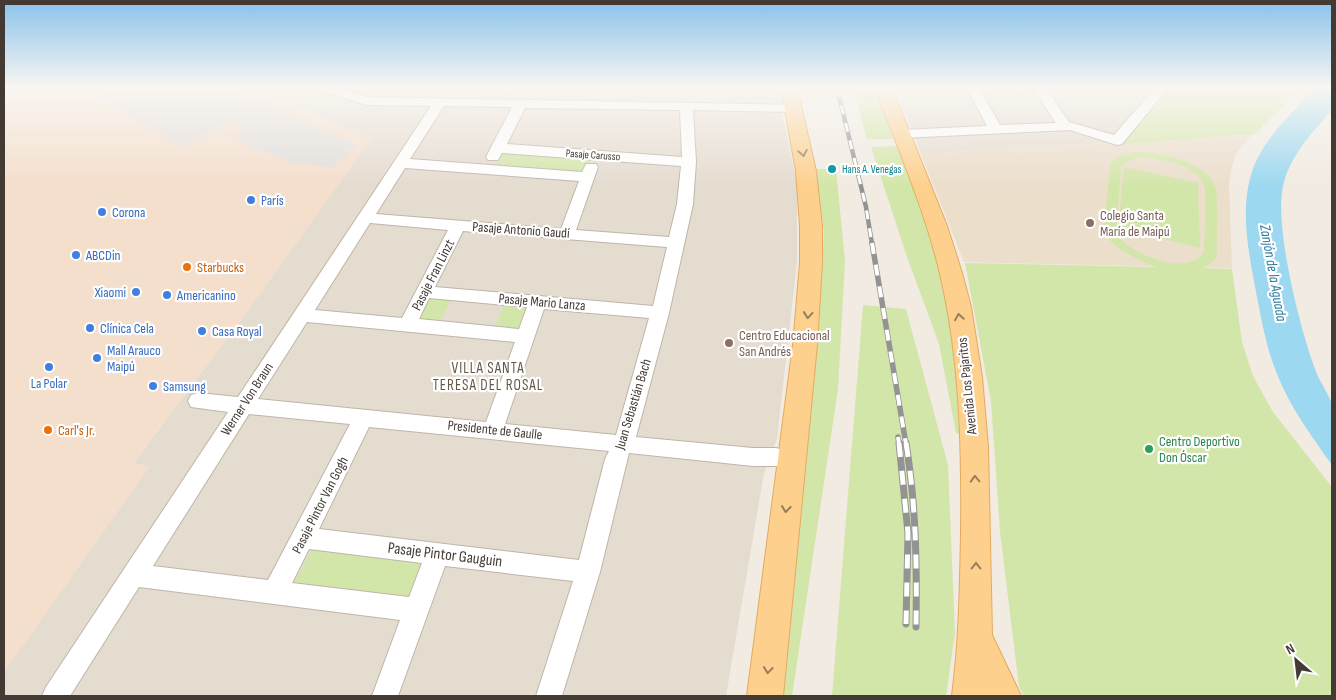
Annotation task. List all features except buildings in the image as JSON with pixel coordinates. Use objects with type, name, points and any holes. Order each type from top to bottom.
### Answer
[{"type":"main road","points":[[765,696],[805,345],[811,263],[807,178],[796,121]]},
{"type":"main road","name":"Avenida Los Pajaritos","points":[[896,121],[944,250],[955,292],[965,353],[975,477],[975,636],[970,696]]},
{"type":"main road","points":[[975,636],[1003,696]]},
{"type":"street","name":"Werner Von Braun","points":[[55,696],[428,121]]},
{"type":"street","points":[[487,170],[512,121]]},
{"type":"street","name":"Juan Sebastián Bach","points":[[549,696],[588,572],[616,459],[624,443],[660,313],[685,204],[689,162],[687,121]]},
{"type":"street","points":[[991,121],[996,130]]},
{"type":"street","points":[[1062,121],[1066,127]]},
{"type":"street","points":[[901,134],[1066,127],[1080,128],[1117,141],[1134,121]]},
{"type":"street","name":"Pasaje Carusso","points":[[498,148],[689,162]]},
{"type":"street","points":[[567,234],[595,155]]},
{"type":"street","name":"Pasaje Carusso","points":[[400,163],[587,177]]},
{"type":"street","name":"Pasaje Antonio Gaudí","points":[[365,218],[677,242]]},
{"type":"street","name":"Pasaje Fran Linzt","points":[[407,325],[458,225]]},
{"type":"street","name":"Pasaje Mario Lanza","points":[[424,292],[660,313]]},
{"type":"street","points":[[493,430],[538,302]]},
{"type":"street","points":[[302,315],[526,336]]},
{"type":"street","name":"Presidente de Gaulle","points":[[198,401],[776,457],[791,460]]},
{"type":"street","name":"Pasaje Pintor Van Gogh","points":[[275,592],[364,417]]},
{"type":"street","name":"Pasaje Pintor Gauguin","points":[[303,538],[588,572]]},
{"type":"street","points":[[385,696],[437,554]]},
{"type":"street","points":[[134,575],[416,610]]},
{"type":"shaded area","name":"Mall Arauco Maipú","points":[[4,121],[325,121],[371,139],[243,317],[133,463],[150,466],[4,672]]},
{"type":"shaded area","points":[[138,121],[238,121],[180,147]]},
{"type":"shaded area","points":[[239,121],[302,121],[351,142],[356,147],[331,167],[298,164],[250,147],[238,138]]},
{"type":"shaded area","points":[[328,121],[784,121],[797,184],[797,261],[777,439],[764,473],[726,696],[4,696],[4,672],[149,467],[133,464],[243,317],[371,139]]},
{"type":"shaded area","points":[[908,121],[1126,121],[1106,143],[921,154]]},
{"type":"shaded area","name":"Colegio Santa María de Maipú","points":[[1252,135],[1237,152],[1229,184],[1232,268],[964,262],[921,154]]},
{"type":"green space","points":[[862,121],[887,121],[893,139],[867,139]]},
{"type":"green space","points":[[1142,121],[1269,121],[1255,134],[1122,144]]},
{"type":"green space","points":[[897,146],[930,228],[943,269],[963,434],[956,433],[939,344],[907,257],[871,147]]},
{"type":"green space","points":[[503,151],[591,157],[586,174],[495,167]]},
{"type":"green space","name":"Centro Deportivo Don Óscar","points":[[1135,152],[1168,156],[1192,164],[1210,177],[1215,186],[1217,200],[1217,257],[1203,268],[1232,269],[1242,342],[1253,376],[1273,412],[1332,487],[1332,696],[1024,696],[1019,687],[1000,532],[991,401],[965,263],[1155,267],[1121,250],[1104,234],[1110,164],[1118,157]],"holes":[[[1136,158],[1154,158],[1175,163],[1194,172],[1200,178],[1204,186],[1206,208],[1204,252],[1196,260],[1185,263],[1172,263],[1146,256],[1116,235],[1121,167],[1123,164]]]},
{"type":"green space","points":[[1124,167],[1198,183],[1200,248],[1118,228]]},
{"type":"green space","points":[[816,169],[836,169],[845,261],[838,389],[792,696],[774,696],[804,451],[822,265],[824,232]]},
{"type":"green space","points":[[453,297],[439,323],[421,320],[418,315],[429,298]]},
{"type":"green space","points":[[505,302],[534,305],[524,332],[494,329]]},
{"type":"green space","points":[[863,305],[906,309],[948,465],[955,633],[946,696],[832,696]]},
{"type":"green space","points":[[314,545],[425,561],[409,602],[294,584]]},
{"type":"water","name":"Zanjón de la Aguada","points":[[1284,121],[1323,121],[1304,143],[1292,162],[1284,182],[1281,200],[1285,249],[1296,306],[1310,356],[1333,410],[1332,465],[1295,410],[1273,365],[1261,317],[1248,248],[1246,215],[1249,182],[1259,155]]},
{"type":"railway","points":[[845,121],[866,207],[872,244]]},
{"type":"railway","points":[[872,243],[906,444]]},
{"type":"railway","points":[[898,437],[899,444]]},
{"type":"railway","points":[[899,443],[908,533],[906,624]]},
{"type":"railway","points":[[906,443],[915,535],[916,627]]},
{"type":"place","name":"Hans A. Venegas","points":[[832,169]]},
{"type":"place","name":"París","points":[[251,200]]},
{"type":"place","name":"Corona","points":[[102,212]]},
{"type":"place","name":"Colegio Santa María de Maipú","points":[[1090,223]]},
{"type":"place","name":"ABCDin","points":[[76,255]]},
{"type":"place","name":"Starbucks","points":[[187,267]]},
{"type":"place","name":"Xiaomi","points":[[136,292]]},
{"type":"place","name":"Americanino","points":[[167,295]]},
{"type":"place","name":"Clínica Cela","points":[[90,328]]},
{"type":"place","name":"Casa Royal","points":[[202,331]]},
{"type":"place","name":"Centro Educacional San Andrés","points":[[729,343]]},
{"type":"place","name":"Mall Arauco Maipú","points":[[97,358]]},
{"type":"place","name":"La Polar","points":[[49,367]]},
{"type":"place","name":"Samsung","points":[[153,386]]},
{"type":"place","name":"Carl's Jr.","points":[[48,430]]},
{"type":"place","name":"Centro Deportivo Don Óscar","points":[[1149,449]]},
{"type":"district","name":"VILLA SANTA TERESA DEL ROSAL","points":[[488,376]]}]
